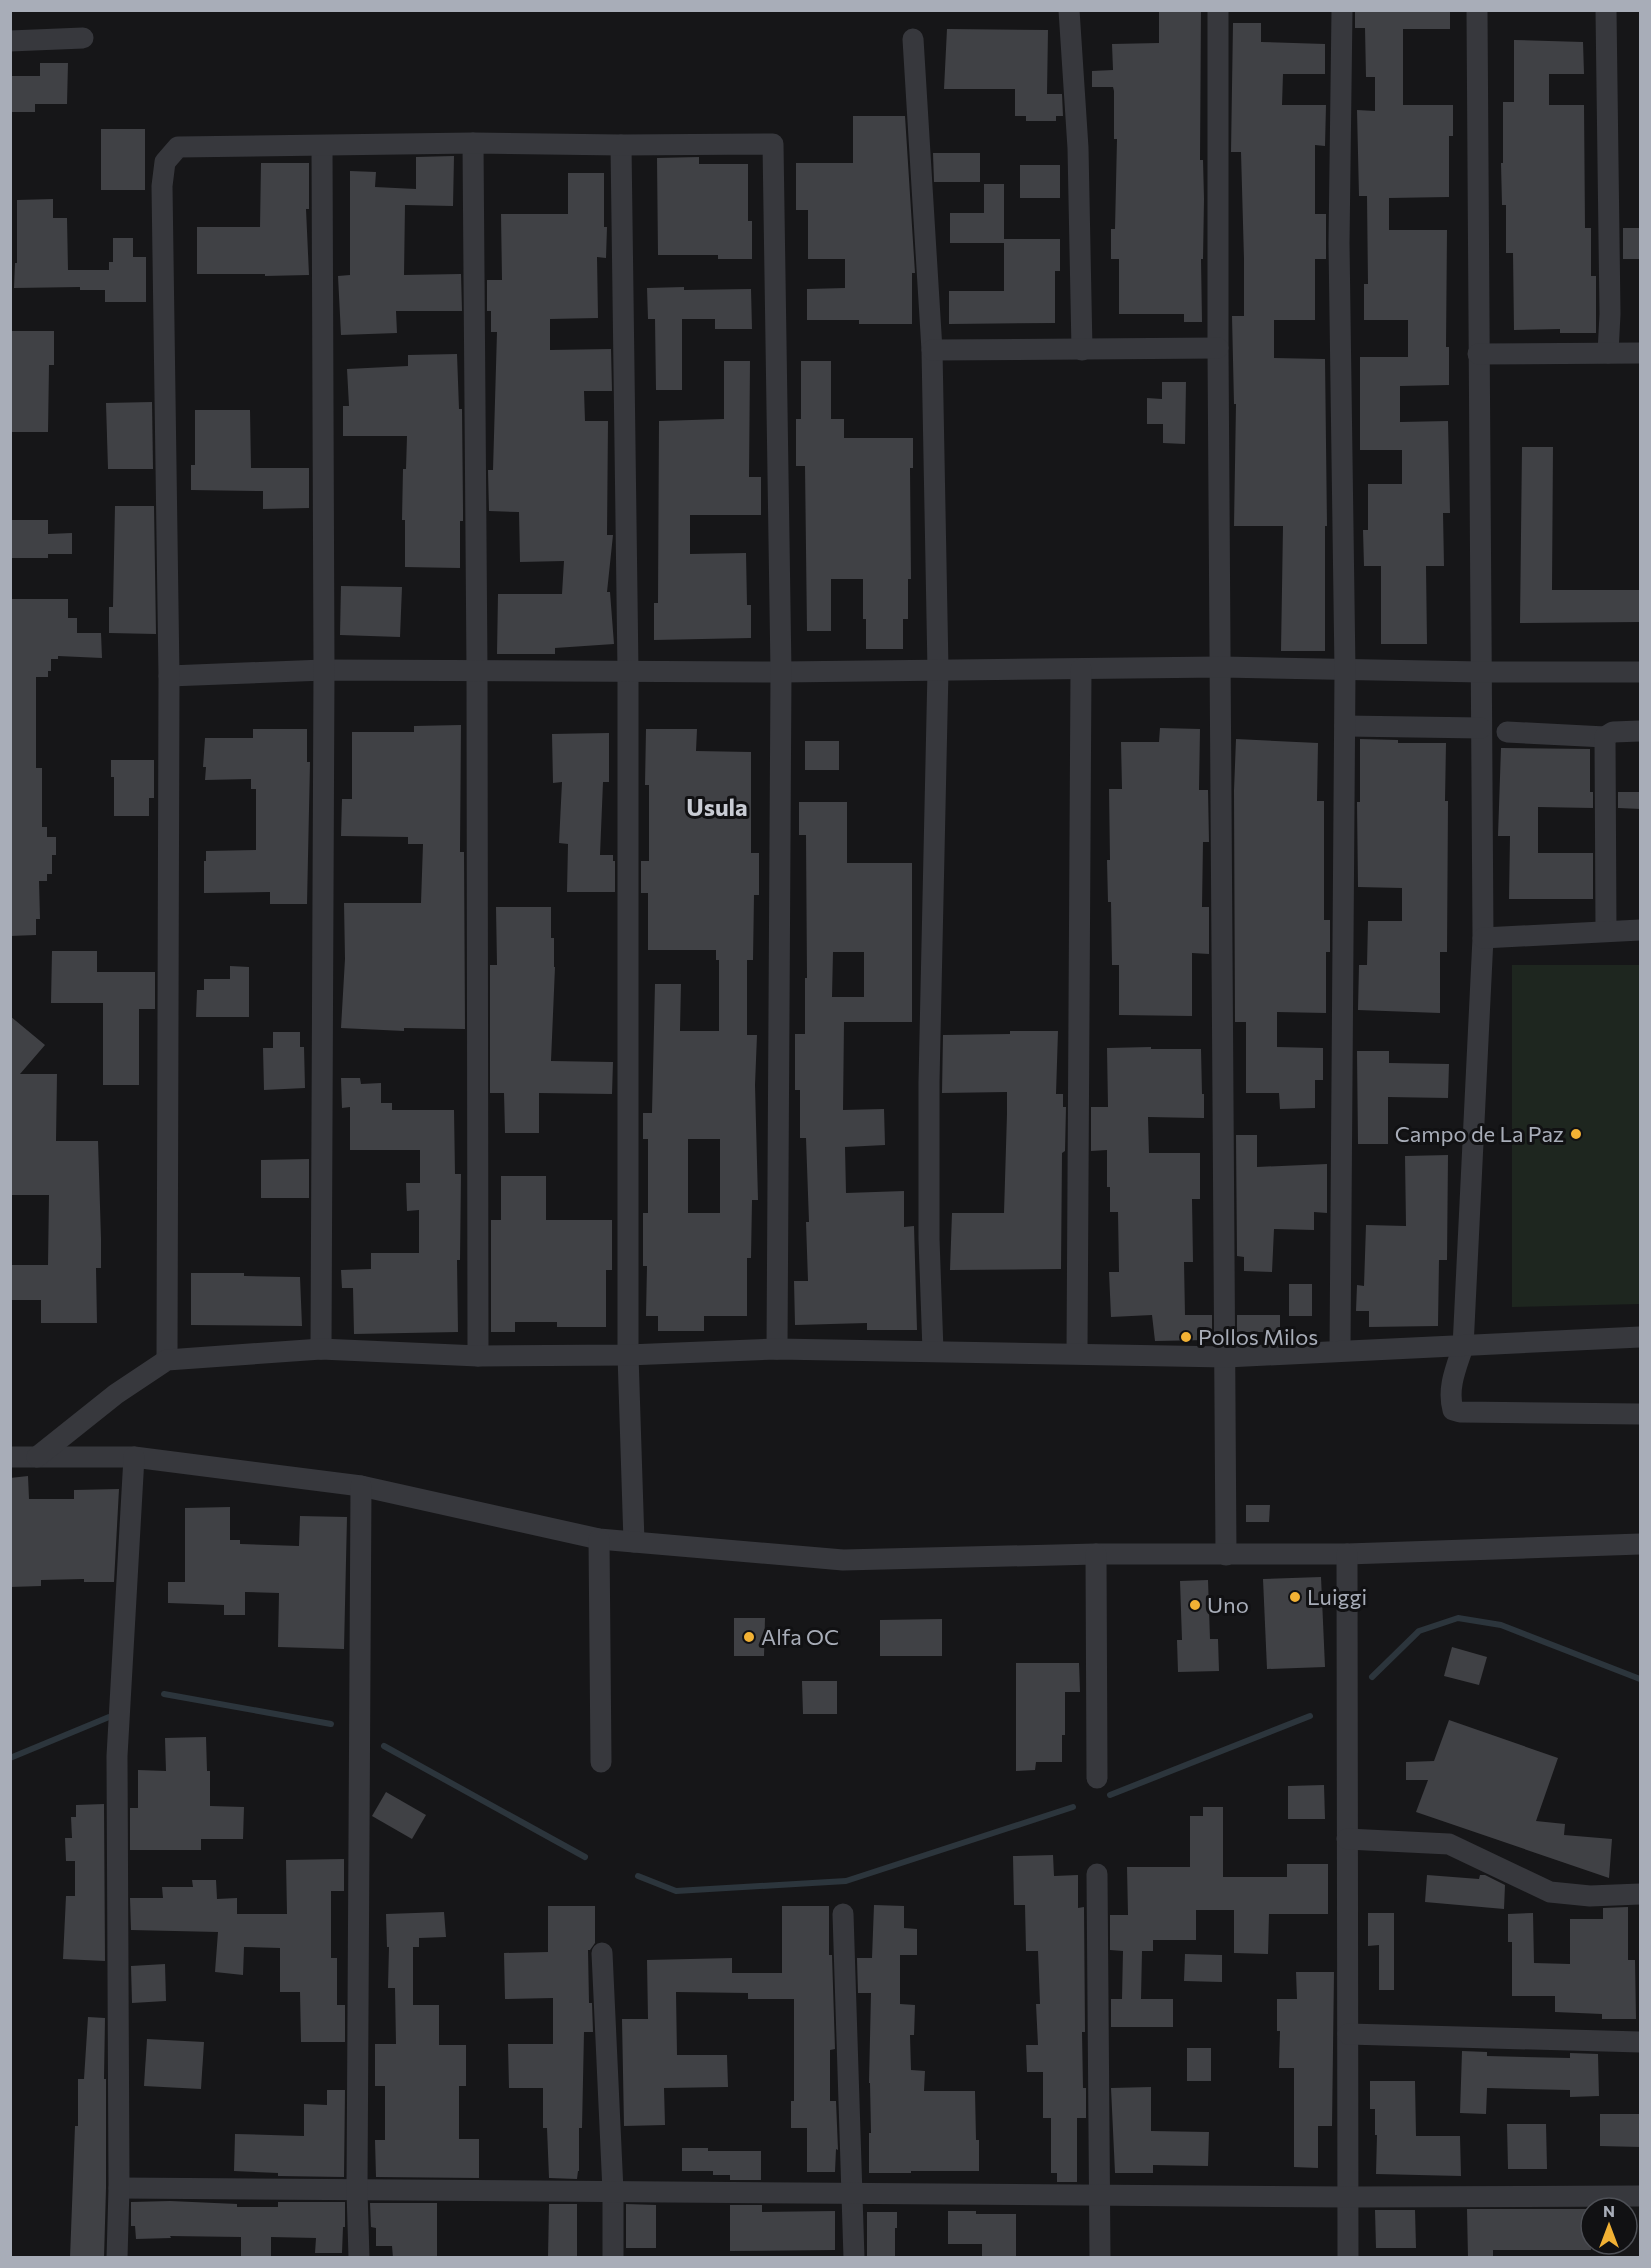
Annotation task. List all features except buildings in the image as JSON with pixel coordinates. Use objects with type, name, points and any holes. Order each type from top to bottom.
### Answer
[{"type":"street","points":[[1069,10],[1078,148],[1082,350]]},
{"type":"street","points":[[1218,10],[1226,1556]]},
{"type":"street","points":[[1340,1352],[1345,670],[1339,243],[1342,10]]},
{"type":"street","points":[[1477,10],[1483,938],[1463,1347],[1451,1382],[1452,1403],[1454,1410],[1460,1412],[1641,1414]]},
{"type":"street","points":[[1606,10],[1610,314],[1608,353]]},
{"type":"street","points":[[10,41],[83,38]]},
{"type":"street","points":[[913,39],[932,350],[938,670],[929,1082],[929,1239],[933,1351]]},
{"type":"street","points":[[473,143],[477,670],[478,1356]]},
{"type":"street","points":[[167,1360],[169,676],[162,186],[165,162],[178,147],[473,143],[772,144],[781,672],[777,1349]]},
{"type":"street","points":[[621,145],[628,671],[628,1355],[633,1542]]},
{"type":"street","points":[[321,1349],[324,670],[322,146]]},
{"type":"street","points":[[932,350],[1218,348]]},
{"type":"street","points":[[1478,354],[1641,353]]},
{"type":"street","points":[[169,676],[324,670],[781,672],[1221,667],[1481,672],[1641,672]]},
{"type":"street","points":[[1077,1353],[1081,669]]},
{"type":"street","points":[[1344,726],[1481,728]]},
{"type":"street","points":[[1507,732],[1605,737],[1613,732],[1641,730]]},
{"type":"street","points":[[1605,737],[1606,931]]},
{"type":"street","points":[[1483,938],[1641,930]]},
{"type":"street","points":[[37,1457],[116,1394],[167,1360],[321,1349],[478,1356],[628,1355],[777,1349],[1226,1357],[1641,1337]]},
{"type":"street","points":[[10,1457],[134,1457],[361,1486],[599,1539],[843,1560],[1095,1554],[1226,1556],[1347,1554],[1641,1544]]},
{"type":"street","points":[[117,2258],[119,2188],[117,1756],[134,1457]]},
{"type":"street","points":[[359,2258],[357,2190],[361,1486]]},
{"type":"street","points":[[599,1539],[602,1762]]},
{"type":"street","points":[[1095,1554],[1097,1778]]},
{"type":"street","points":[[1347,1554],[1348,2258]]},
{"type":"street","points":[[1347,1839],[1449,1845],[1550,1892],[1590,1896],[1641,1894]]},
{"type":"street","points":[[1098,1874],[1100,2258]]},
{"type":"street","points":[[843,1914],[854,2258]]},
{"type":"street","points":[[602,1953],[613,2191],[613,2258]]},
{"type":"street","points":[[1348,2034],[1641,2042]]},
{"type":"street","points":[[119,2188],[1348,2197],[1641,2196]]},
{"type":"shaded area","name":"Campo de La Paz","points":[[1512,965],[1640,965],[1640,1304],[1512,1307]]},
{"type":"waterway","points":[[1372,1677],[1419,1631],[1458,1618],[1501,1625],[1640,1679]]},
{"type":"waterway","points":[[164,1694],[331,1724]]},
{"type":"waterway","points":[[1110,1795],[1310,1716]]},
{"type":"waterway","points":[[10,1758],[109,1717]]},
{"type":"waterway","points":[[384,1746],[585,1857]]},
{"type":"waterway","points":[[638,1876],[676,1891],[846,1881],[1073,1807]]},
{"type":"place","name":"Campo de La Paz","points":[[1576,1134]]},
{"type":"place","name":"Pollos Milos","points":[[1186,1337]]},
{"type":"place","name":"Luiggi","points":[[1295,1597]]},
{"type":"place","name":"Uno","points":[[1195,1605]]},
{"type":"place","name":"Alfa OC","points":[[749,1637]]},
{"type":"district","name":"Usula","points":[[717,808]]}]
